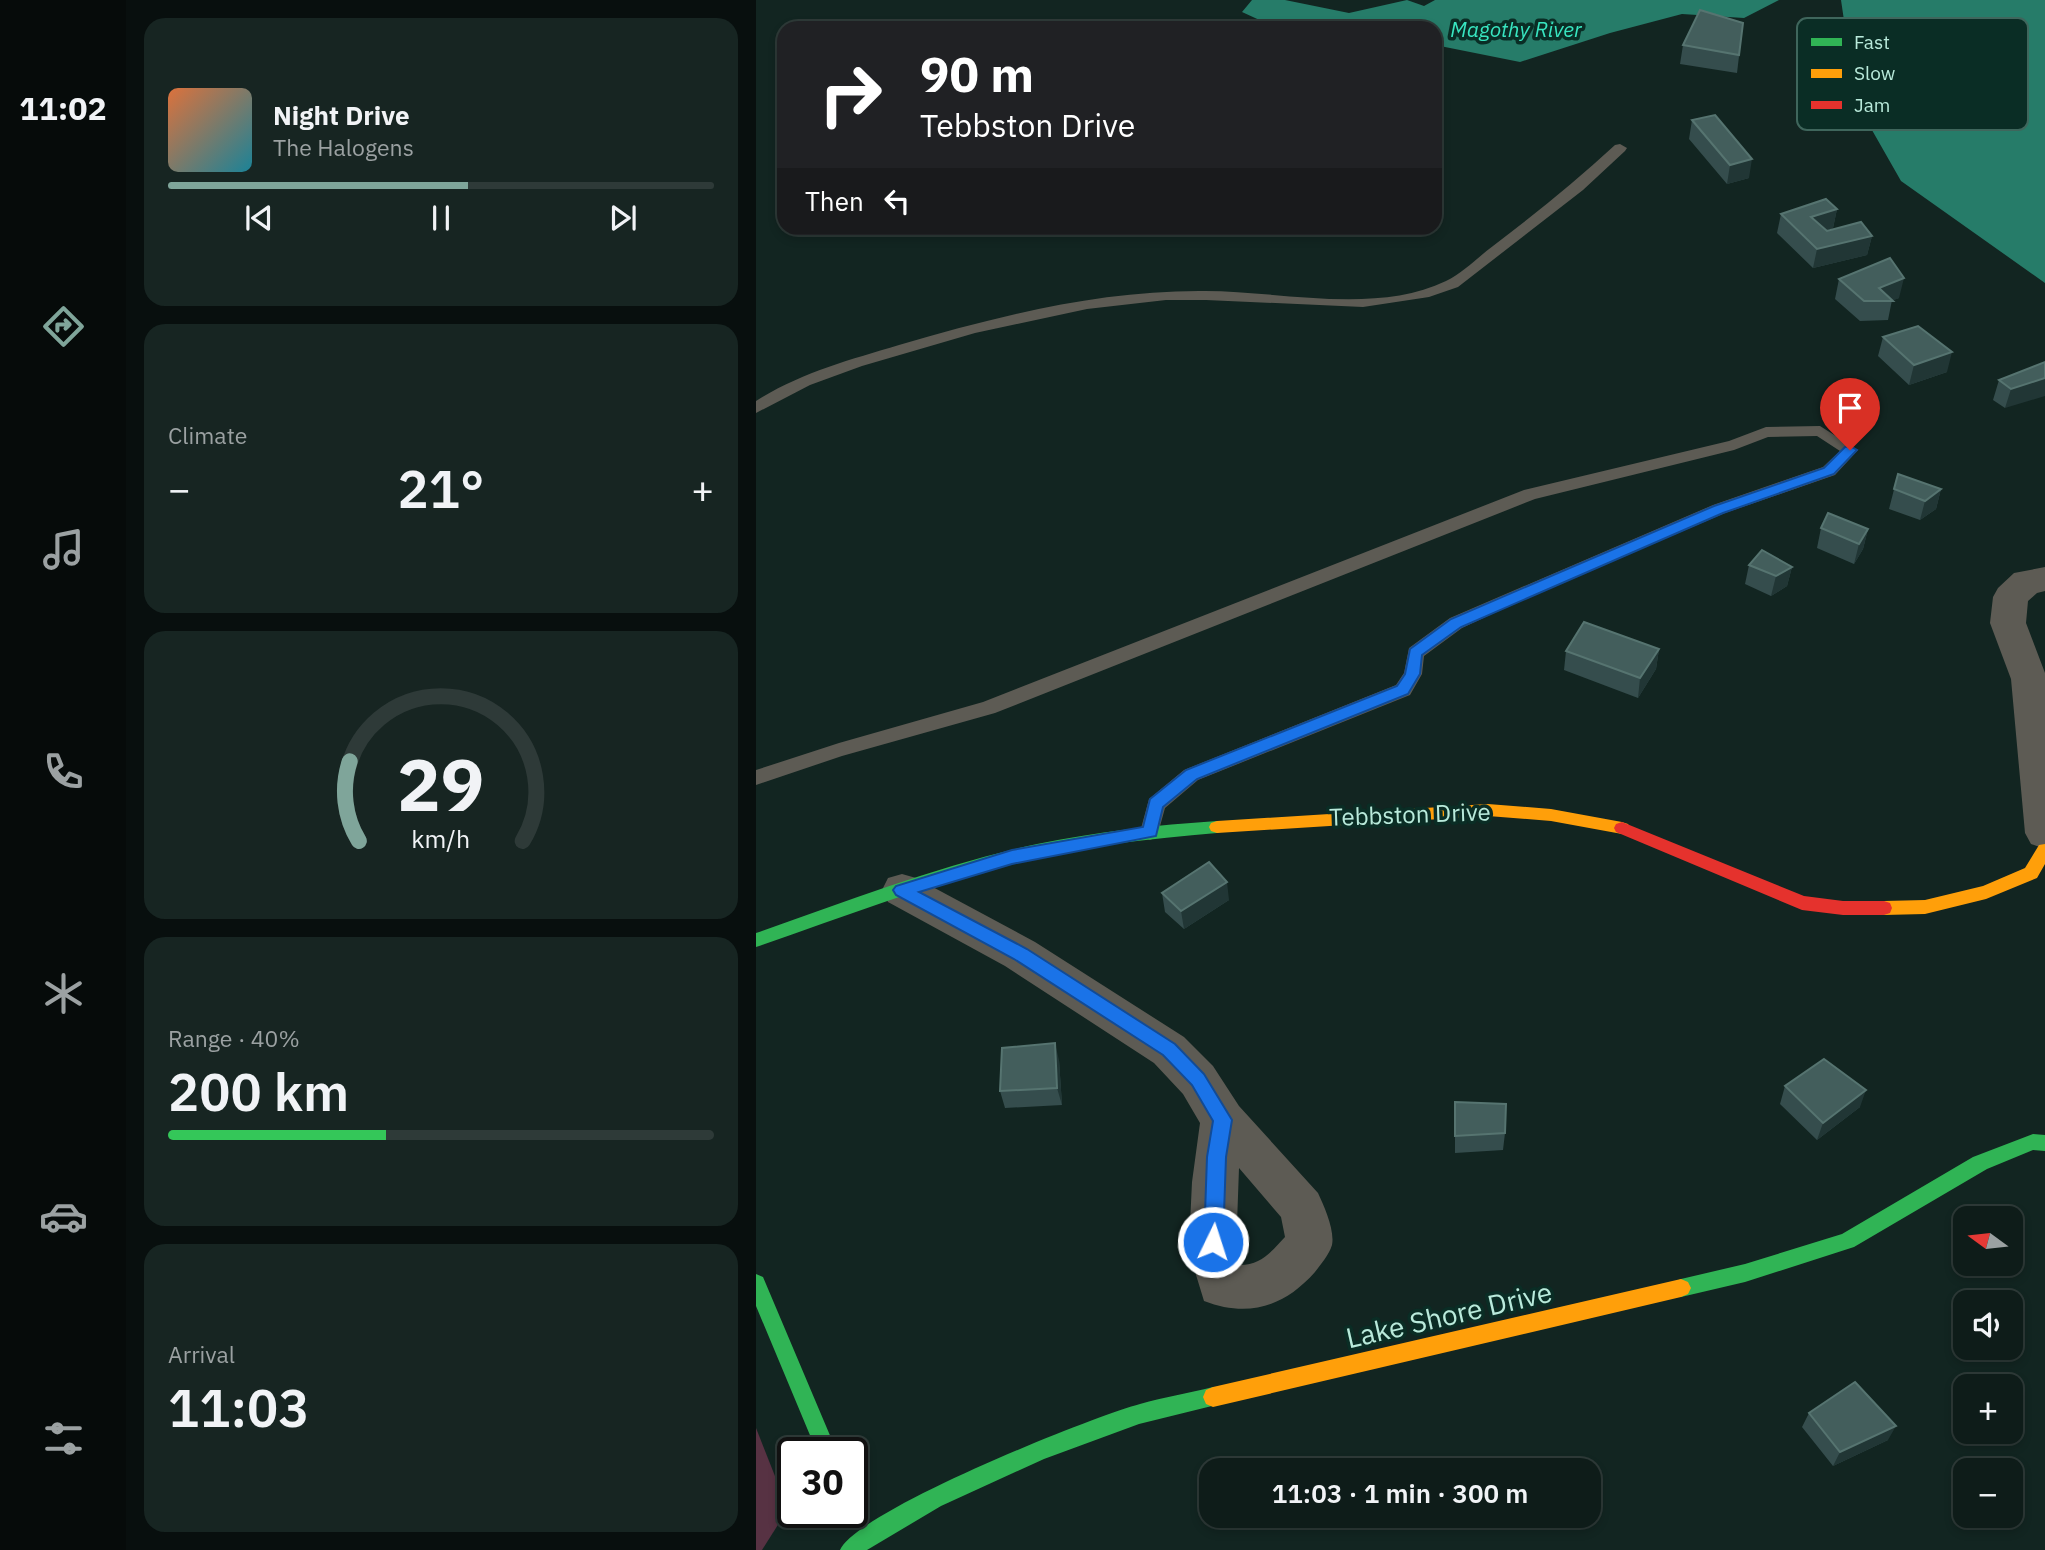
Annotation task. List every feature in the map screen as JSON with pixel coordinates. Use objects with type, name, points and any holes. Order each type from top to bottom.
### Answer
[{"type":"street","points":[[2045,579],[2026,582],[2011,597],[2008,623],[2037,676],[2045,834]]},
{"type":"street","name":"Tebbston Drive","points":[[756,940],[902,890],[1012,857],[1150,832],[1372,815],[1488,810],[1551,816],[1622,828],[1802,903],[1843,908],[1925,907],[1986,892],[2031,873],[2045,850]]},
{"type":"street","points":[[902,890],[1020,954],[1169,1050],[1198,1080],[1223,1120]]},
{"type":"street","name":"Lake Shore Drive","points":[[851,1550],[867,1544],[934,1499],[1040,1450],[1139,1414],[1745,1273],[1847,1241],[1980,1163],[2033,1142],[2045,1143]]},
{"type":"street","points":[[756,1283],[822,1437]]},
{"type":"street","points":[[860,1528],[867,1544]]},
{"type":"lane","points":[[756,408],[789,387],[854,363],[956,332],[1105,300],[1207,295],[1359,302],[1401,300],[1429,294],[1453,284],[1578,187],[1620,148]]},
{"type":"lane","points":[[756,778],[839,750],[988,708],[1530,494],[1734,445],[1766,432],[1819,431],[1850,450],[1829,471],[1718,509],[1456,623],[1415,653],[1413,674],[1403,690],[1191,775],[1156,804],[1150,832]]},
{"type":"shaded area","points":[[756,1428],[777,1481],[777,1526],[762,1550],[756,1550]]},
{"type":"water","name":"Magothy River","points":[[1252,0],[1285,0],[1349,13],[1407,0],[1424,6],[1435,0],[1779,0],[1744,18],[1682,14],[1610,33],[1520,62],[1442,46],[1442,21],[1262,21],[1242,12]]},
{"type":"water","points":[[1841,0],[2045,0],[2045,283],[1901,181],[1872,130],[2028,130],[2028,18],[1844,18]]},
{"type":"building","points":[[1700,10],[1743,23],[1739,55],[1683,45]]},
{"type":"building","points":[[1715,115],[1752,159],[1730,165],[1692,120]]},
{"type":"building","points":[[1826,199],[1837,209],[1811,217],[1827,231],[1861,222],[1872,236],[1817,249],[1781,214]]},
{"type":"building","points":[[1890,258],[1904,278],[1879,288],[1893,301],[1864,301],[1839,279]]},
{"type":"building","points":[[1918,326],[1952,352],[1914,365],[1883,337]]},
{"type":"building","points":[[2045,362],[2045,378],[2011,389],[1999,380]]},
{"type":"building","points":[[1898,474],[1941,489],[1925,501],[1894,489]]},
{"type":"building","points":[[1828,513],[1868,529],[1859,544],[1821,528]]},
{"type":"building","points":[[1762,550],[1792,567],[1776,576],[1749,565]]},
{"type":"building","points":[[1584,622],[1659,649],[1640,678],[1566,651]]},
{"type":"building","points":[[1209,862],[1227,882],[1181,911],[1162,893]]},
{"type":"building","points":[[1055,1043],[1057,1088],[1000,1091],[1002,1048]]},
{"type":"building","points":[[1824,1059],[1866,1090],[1823,1123],[1785,1086]]},
{"type":"building","points":[[1455,1102],[1506,1104],[1505,1133],[1455,1136]]},
{"type":"building","points":[[1855,1382],[1896,1426],[1840,1452],[1809,1413]]},
{"type":"traffic: fast","points":[[756,940],[914,886],[1010,857],[1113,838],[1217,827]]},
{"type":"traffic: fast","points":[[1681,1288],[1745,1273],[1847,1241],[1980,1163],[2033,1142],[2045,1143]]},
{"type":"traffic: fast","points":[[756,1283],[821,1437]]},
{"type":"traffic: fast","points":[[851,1550],[864,1539],[934,1499],[1040,1450],[1139,1414],[1213,1397]]},
{"type":"traffic: slow","points":[[1217,827],[1488,810],[1551,815],[1622,828]]},
{"type":"traffic: slow","points":[[1884,908],[1925,907],[1986,892],[2031,873],[2045,850]]},
{"type":"traffic: slow","points":[[1213,1397],[1681,1288]]},
{"type":"traffic: jam","points":[[1622,828],[1802,903],[1843,908],[1884,908]]},
{"type":"route","points":[[1213,1242],[1217,1157],[1223,1120],[1198,1080],[1169,1050],[1086,996],[1020,954],[902,890],[1012,857],[1150,832],[1156,804],[1191,775],[1403,690],[1413,674],[1415,653],[1456,623],[1718,509],[1829,471],[1850,450]]}]
